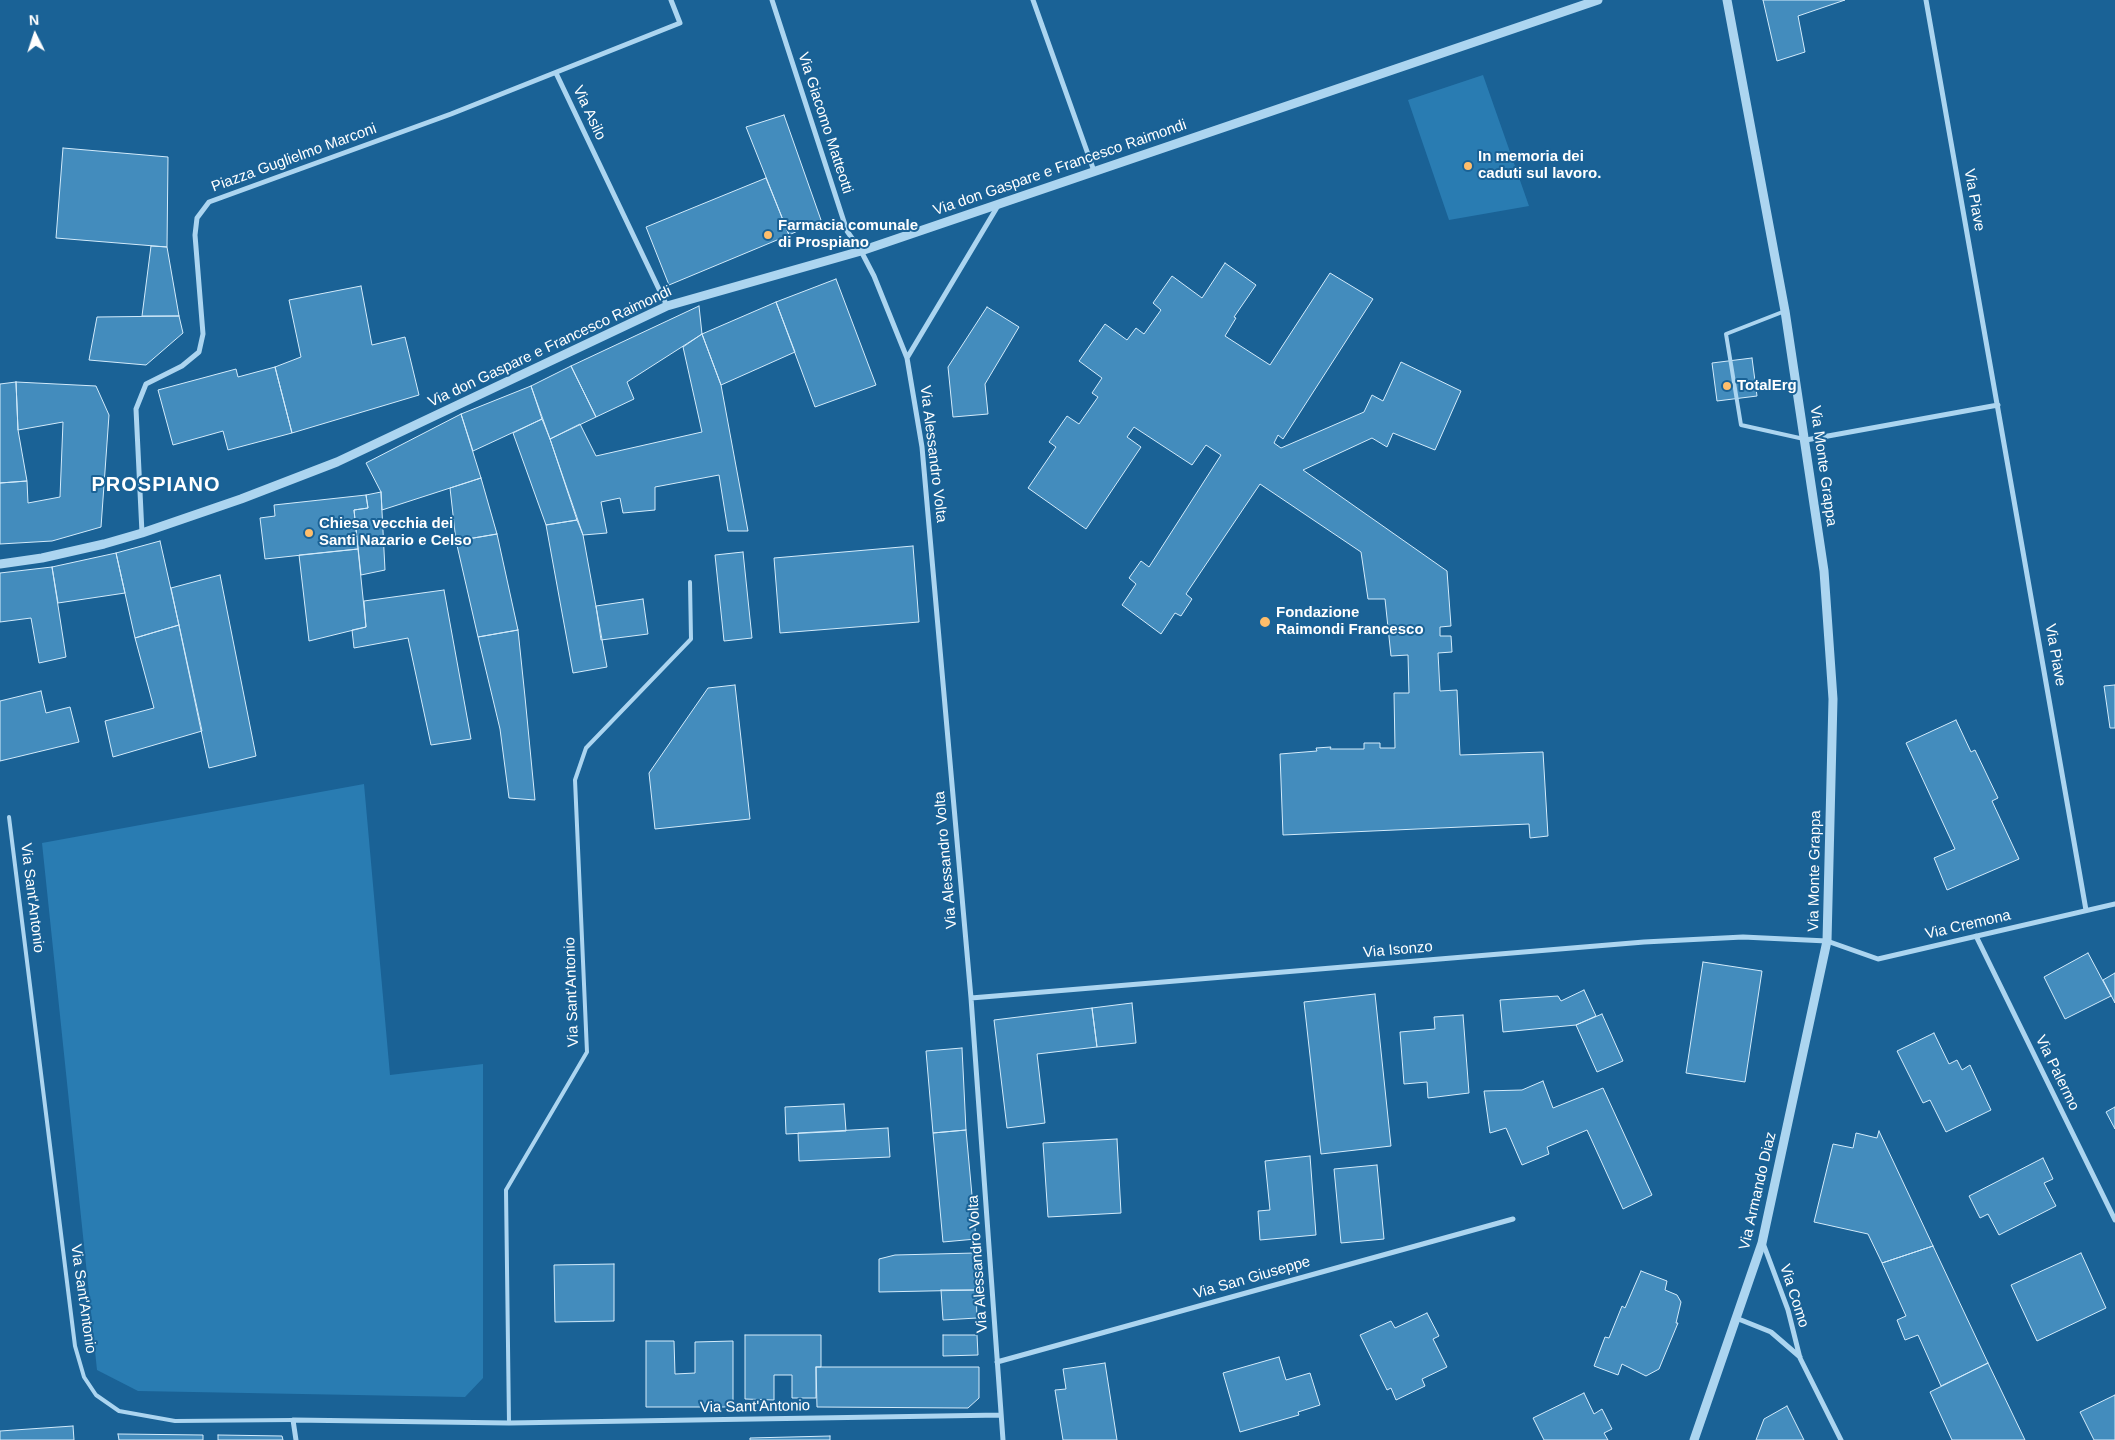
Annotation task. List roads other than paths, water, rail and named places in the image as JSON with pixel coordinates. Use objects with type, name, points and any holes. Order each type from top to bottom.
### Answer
[{"type":"street","name":"Via Asilo","points":[[667,306],[556,73],[680,24],[671,0]]},
{"type":"street","name":"Via Giacomo Matteotti","points":[[772,0],[847,230],[861,251]]},
{"type":"street","points":[[1033,0],[1094,171]]},
{"type":"street","name":"Via don Gaspare e Francesco Raimondi","points":[[0,564],[42,558],[104,544],[241,499],[337,462],[667,306],[861,251],[1598,0]]},
{"type":"street","name":"Via Monte Grappa","points":[[1727,0],[1785,311],[1806,440],[1824,571],[1833,699],[1828,941]]},
{"type":"street","name":"Via Piave","points":[[1926,0],[2086,910]]},
{"type":"street","name":"Piazza Guglielmo Marconi","points":[[142,532],[136,409],[146,384],[182,366],[199,352],[204,334],[194,235],[198,218],[209,202],[451,114],[556,73]]},
{"type":"street","points":[[907,358],[999,203]]},
{"type":"street","name":"Via Alessandro Volta","points":[[861,251],[874,276],[907,358],[922,448],[971,998],[1003,1440]]},
{"type":"street","points":[[1806,440],[1998,404]]},
{"type":"street","name":"Via Cremona","points":[[1828,941],[1878,959],[2115,904]]},
{"type":"street","name":"Via Palermo","points":[[1976,936],[2115,1220]]},
{"type":"street","name":"Via Isonzo","points":[[971,998],[1644,942],[1743,937],[1828,941]]},
{"type":"street","name":"Via Armando Diaz","points":[[1694,1440],[1762,1243],[1828,941]]},
{"type":"street","name":"Via San Giuseppe","points":[[998,1362],[1513,1218]]},
{"type":"street","name":"Via Como","points":[[1762,1243],[1788,1310],[1800,1358],[1841,1440]]},
{"type":"street","name":"Via Como","points":[[1736,1318],[1771,1332],[1800,1358]]},
{"type":"street","name":"Via Sant'Antonio","points":[[294,1420],[509,1423],[1001,1415]]},
{"type":"street","points":[[294,1420],[296,1440]]},
{"type":"lane","points":[[1785,311],[1726,334],[1739,416],[1741,425],[1806,440]]},
{"type":"lane","name":"Via Sant'Antonio","points":[[509,1423],[506,1190],[587,1052],[575,780],[586,748],[691,639],[690,582]]},
{"type":"lane","name":"Via Sant'Antonio","points":[[9,817],[75,1346],[84,1377],[96,1395],[119,1411],[175,1421],[294,1420]]},
{"type":"place","name":"In memoria dei caduti sul lavoro.","points":[[1468,166]]},
{"type":"place","name":"Farmacia comunale di Prospiano","points":[[768,235]]},
{"type":"place","name":"TotalErg","points":[[1727,386]]},
{"type":"place","name":"Chiesa vecchia dei Santi Nazario e Celso","points":[[309,533]]},
{"type":"place","name":"Fondazione Raimondi Francesco","points":[[1265,622]]},
{"type":"district","name":"PROSPIANO","points":[[156,485]]}]
